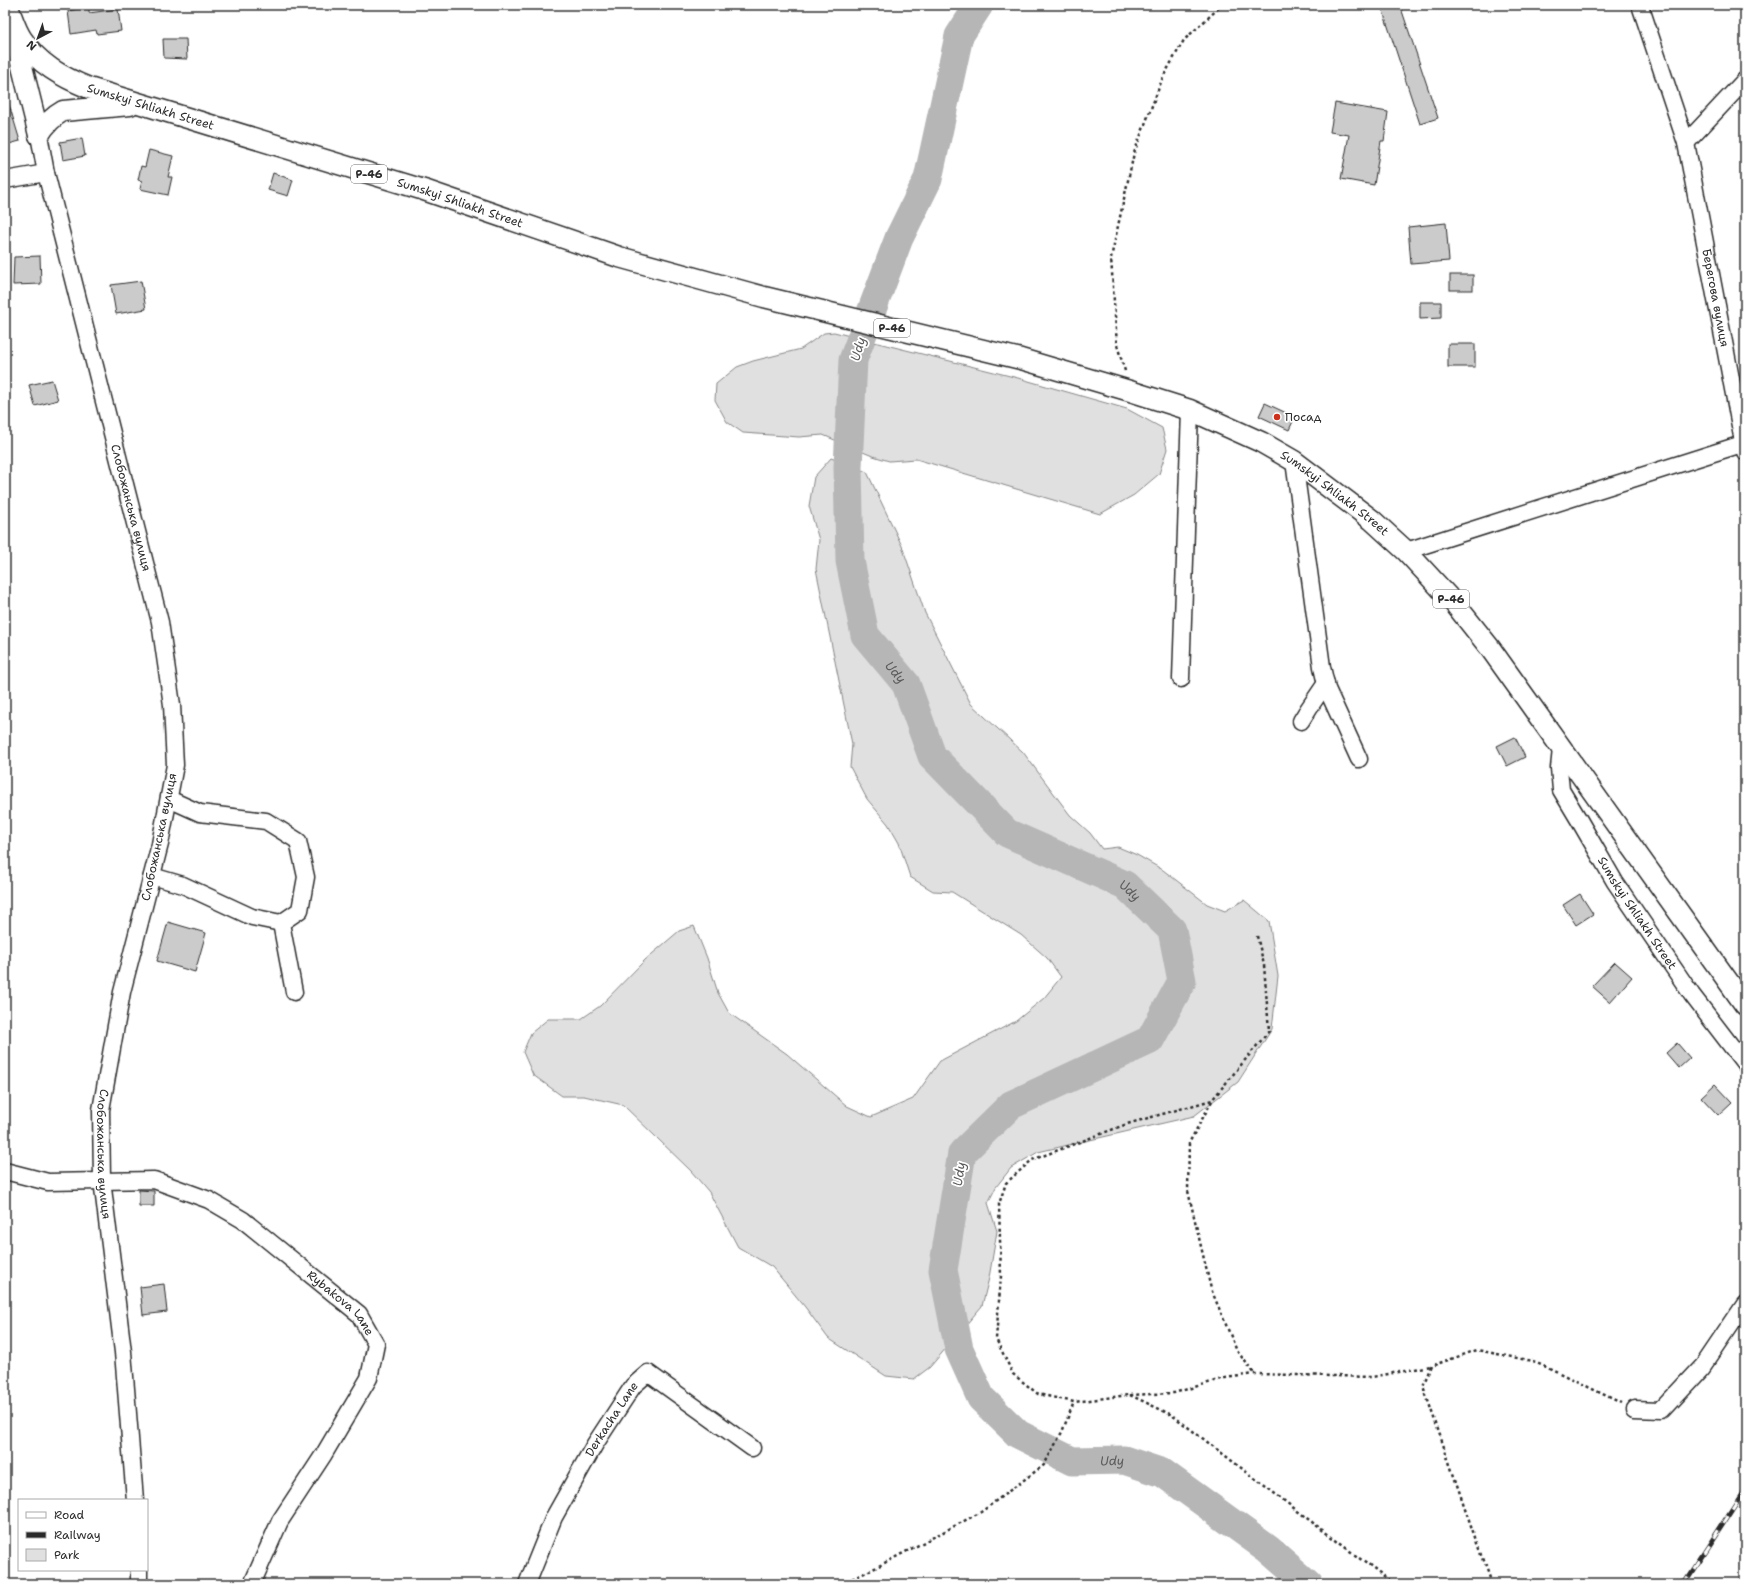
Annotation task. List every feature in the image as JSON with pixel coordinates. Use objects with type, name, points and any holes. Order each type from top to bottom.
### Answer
[{"type":"main road","name":"Sumskyi Shliakh Street","points":[[7,6],[21,39],[33,53],[47,66],[64,78],[89,88],[424,190],[619,257],[764,297],[1021,359],[1130,391],[1190,410],[1261,442],[1294,461],[1372,520],[1406,551],[1455,604],[1490,648],[1745,1005]]},
{"type":"main road","points":[[7,6],[38,135]]},
{"type":"main road","points":[[38,135],[45,125],[63,111],[139,104]]},
{"type":"street","name":"Берегова вулиця","points":[[1640,5],[1686,143],[1744,448]]},
{"type":"street","points":[[1686,143],[1745,80]]},
{"type":"street","name":"Слобожанська вулиця","points":[[38,135],[46,173],[160,622],[172,705],[175,765],[152,876],[122,992],[101,1110],[102,1180],[122,1352],[135,1499]]},
{"type":"street","points":[[5,180],[46,173]]},
{"type":"street","points":[[1181,679],[1190,410]]},
{"type":"street","points":[[1406,551],[1744,448]]},
{"type":"street","points":[[1294,461],[1322,667],[1326,683],[1360,759]]},
{"type":"street","points":[[1301,721],[1326,683]]},
{"type":"street","name":"Sumskyi Shliakh Street","points":[[1562,749],[1559,768],[1561,790],[1615,882],[1692,995],[1745,1064]]},
{"type":"street","points":[[152,876],[183,885],[252,917],[281,923],[300,910],[306,877],[298,841],[266,821],[200,813],[169,799]]},
{"type":"street","points":[[281,923],[294,992]]},
{"type":"street","name":"Rybakova Lane","points":[[5,1171],[48,1182],[154,1180],[209,1200],[243,1220],[359,1314],[376,1344],[369,1378],[324,1454],[280,1521],[252,1584]]},
{"type":"street","points":[[1634,1410],[1662,1410],[1703,1366],[1745,1304]]},
{"type":"street","name":"Derkacha Lane","points":[[527,1584],[554,1517],[595,1444],[633,1386],[648,1373],[752,1448]]},
{"type":"street","points":[[139,1571],[139,1584]]},
{"type":"path","points":[[1130,391],[1117,345],[1111,258],[1134,153],[1163,77],[1184,40],[1222,5]]},
{"type":"path","points":[[1255,1374],[1237,1351],[1211,1290],[1188,1191],[1189,1143],[1212,1100],[1269,1031],[1264,965],[1257,936]]},
{"type":"path","points":[[1212,1100],[1127,1124],[1032,1160],[1006,1183],[999,1204],[1001,1276],[996,1339],[1013,1374],[1038,1394],[1074,1402],[1129,1395],[1174,1393],[1225,1378],[1255,1374],[1372,1377],[1431,1366],[1477,1350],[1536,1362],[1634,1410]]},
{"type":"path","points":[[1431,1366],[1423,1386],[1491,1584]]},
{"type":"path","points":[[1129,1395],[1172,1415],[1393,1584]]},
{"type":"path","points":[[840,1584],[873,1569],[981,1512],[1044,1465],[1062,1432],[1074,1402]]},
{"type":"green space","points":[[834,332],[1018,378],[1127,409],[1162,428],[1167,449],[1159,474],[1134,495],[1100,514],[916,459],[889,461],[870,455],[823,435],[799,437],[743,433],[727,422],[715,400],[716,384],[737,367],[753,361],[801,349],[824,333]]},
{"type":"green space","points":[[831,458],[867,472],[902,546],[925,613],[971,704],[1023,752],[1070,815],[1090,833],[1102,849],[1118,847],[1137,855],[1163,870],[1207,904],[1225,911],[1244,900],[1269,921],[1278,976],[1272,1029],[1238,1082],[1194,1116],[1038,1152],[1011,1168],[996,1187],[988,1203],[997,1231],[989,1278],[982,1306],[930,1367],[914,1379],[886,1376],[828,1338],[772,1267],[738,1247],[709,1192],[691,1171],[623,1105],[584,1096],[562,1096],[533,1075],[523,1052],[531,1033],[548,1019],[581,1019],[600,1006],[645,960],[679,931],[694,926],[707,958],[718,993],[729,1013],[787,1054],[847,1106],[871,1117],[913,1099],[940,1061],[1016,1021],[1044,998],[1061,977],[1047,958],[1021,935],[952,892],[933,891],[910,877],[899,843],[888,824],[867,799],[850,767],[852,744],[816,569],[819,540],[809,506],[814,477]]},
{"type":"building","points":[[1381,5],[1400,5],[1438,118],[1420,124]]},
{"type":"building","points":[[89,7],[89,13],[118,9],[121,31],[97,34],[96,30],[71,34],[68,11]]},
{"type":"building","points":[[163,39],[186,39],[187,59],[164,58]]},
{"type":"building","points":[[8,101],[20,141],[5,145],[5,102]]},
{"type":"building","points":[[1335,103],[1388,112],[1384,141],[1381,141],[1374,185],[1341,179],[1349,135],[1330,132]]},
{"type":"building","points":[[82,138],[85,156],[63,160],[60,142]]},
{"type":"building","points":[[149,150],[173,156],[168,177],[172,177],[168,195],[140,189],[142,181],[138,180],[141,166],[145,167]]},
{"type":"building","points":[[273,173],[293,180],[288,196],[268,190]]},
{"type":"building","points":[[1446,223],[1449,261],[1411,264],[1408,227]]},
{"type":"building","points":[[40,256],[41,284],[13,285],[14,257]]},
{"type":"building","points":[[1450,275],[1473,275],[1473,290],[1450,290]]},
{"type":"building","points":[[141,281],[146,309],[116,314],[111,285]]},
{"type":"building","points":[[1420,302],[1441,302],[1441,318],[1420,319]]},
{"type":"building","points":[[1448,344],[1475,344],[1475,367],[1448,367]]},
{"type":"building","points":[[52,380],[58,400],[35,406],[29,385]]},
{"type":"building","name":"Посад","points":[[1265,403],[1295,417],[1289,430],[1259,416]]},
{"type":"building","points":[[1515,737],[1525,757],[1507,766],[1497,746]]},
{"type":"building","points":[[1580,894],[1593,914],[1576,925],[1563,905]]},
{"type":"building","points":[[168,922],[206,933],[195,972],[157,961]]},
{"type":"building","points":[[1615,962],[1632,977],[1610,1002],[1592,986]]},
{"type":"building","points":[[1677,1043],[1690,1058],[1679,1068],[1666,1053]]},
{"type":"building","points":[[1715,1084],[1732,1102],[1718,1115],[1701,1097]]},
{"type":"building","points":[[139,1190],[154,1191],[154,1206],[139,1206]]},
{"type":"building","points":[[164,1284],[167,1312],[143,1315],[140,1287]]},
{"type":"waterway","name":"Udy","points":[[979,5],[959,36],[928,179],[899,238],[853,360],[848,467],[850,561],[865,635],[906,684],[932,756],[1007,833],[1125,885],[1172,930],[1182,981],[1150,1040],[1011,1105],[962,1153],[943,1270],[959,1349],[981,1398],[1018,1434],[1072,1461],[1124,1460],[1163,1473],[1268,1549],[1308,1584]]},
{"type":"railway","points":[[1683,1584],[1745,1489]]},
{"type":"place","name":"Посад","points":[[1277,417]]}]
